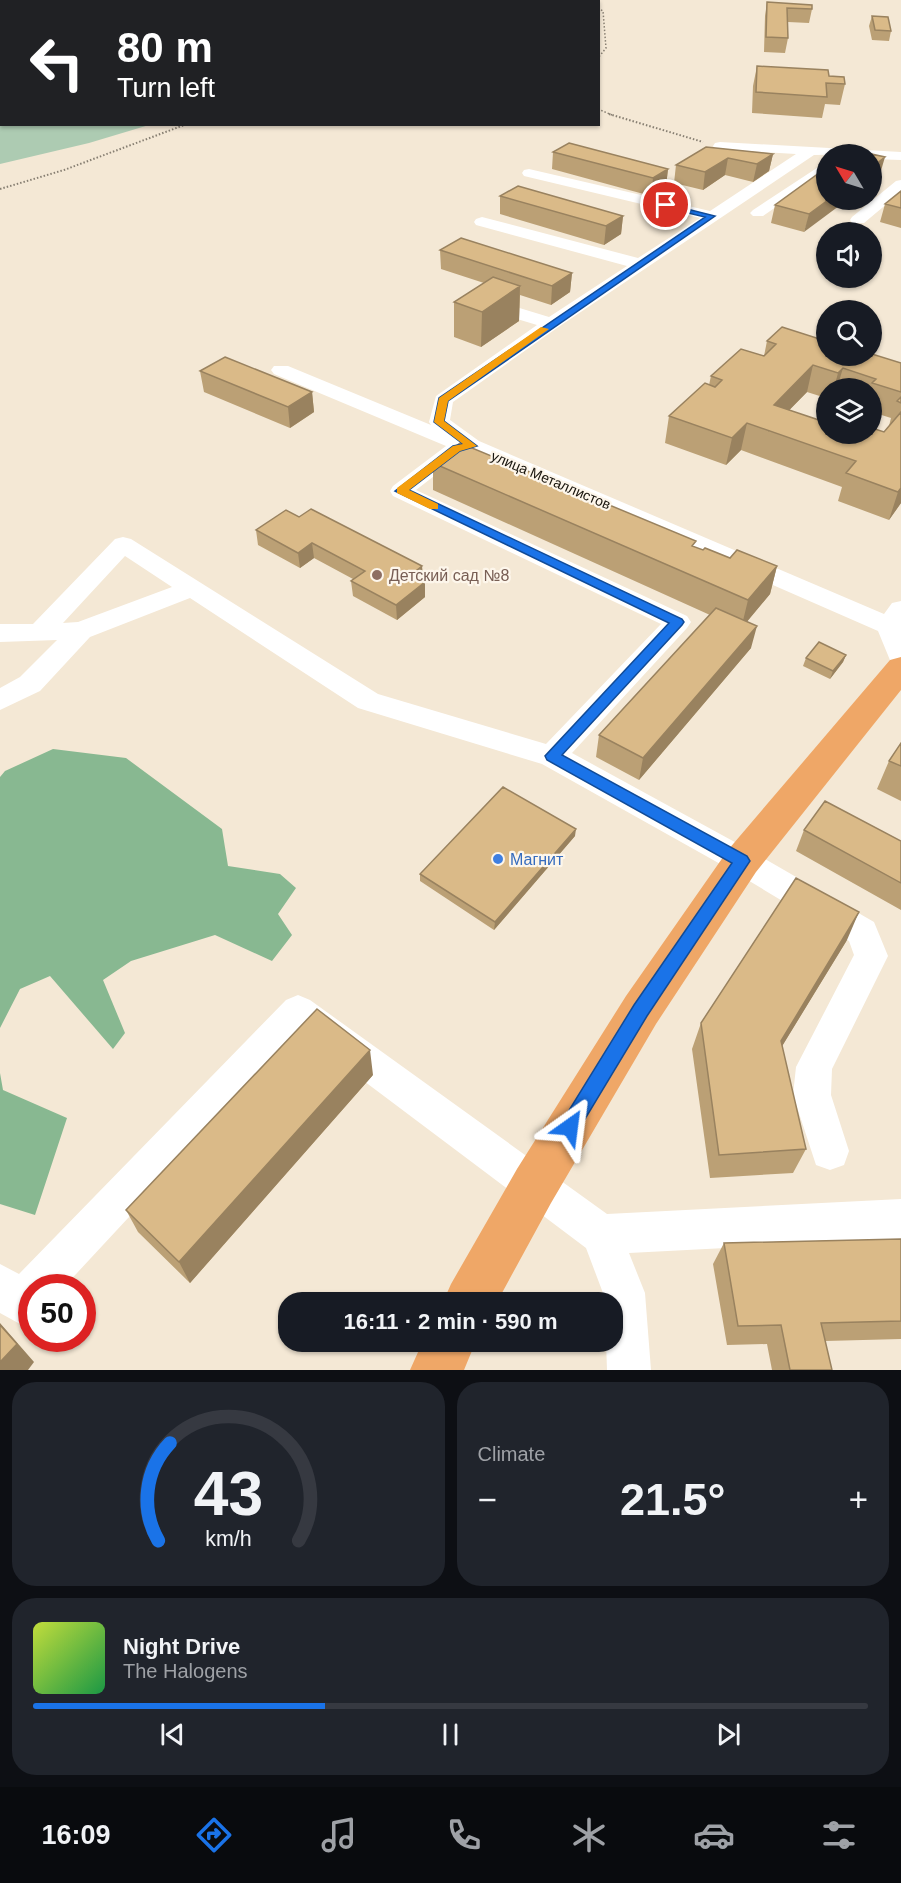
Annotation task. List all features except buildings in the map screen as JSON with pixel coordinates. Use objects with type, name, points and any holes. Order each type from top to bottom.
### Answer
[{"type":"main road","points":[[475,1292],[534,1186],[640,1010],[742,861],[901,668]]},
{"type":"main road","points":[[437,1370],[445,1352]]},
{"type":"street","points":[[720,146],[816,152]]},
{"type":"street","name":"улица Металлистов","points":[[809,152],[551,324],[443,400],[439,422],[469,446],[895,618],[901,659]]},
{"type":"street","points":[[882,155],[901,156]]},
{"type":"street","points":[[530,173],[711,216]]},
{"type":"street","points":[[758,213],[816,173]]},
{"type":"street","points":[[858,220],[901,184]]},
{"type":"street","points":[[482,222],[641,264]]},
{"type":"street","points":[[479,301],[551,324]]},
{"type":"street","points":[[281,370],[469,446]]},
{"type":"street","points":[[469,446],[457,448],[401,491],[678,622],[552,756]]},
{"type":"street","points":[[40,632],[123,543],[368,700],[552,756],[742,861],[862,932],[870,956],[814,1067],[812,1095],[830,1152]]},
{"type":"street","points":[[0,633],[81,631],[192,588]]},
{"type":"street","points":[[0,700],[30,684],[81,631]]},
{"type":"street","points":[[47,1274],[298,1011],[601,1234],[624,1293],[628,1370]]},
{"type":"street","points":[[601,1234],[901,1219]]},
{"type":"street","points":[[0,1285],[18,1301]]},
{"type":"path","points":[[600,9],[603,11],[606,48],[600,56]]},
{"type":"path","points":[[600,110],[618,118],[720,146]]},
{"type":"path","points":[[0,189],[64,170],[182,126]]},
{"type":"green space","points":[[0,126],[146,126],[89,143],[0,164]]},
{"type":"green space","points":[[53,749],[126,758],[222,829],[228,866],[280,874],[296,888],[278,914],[292,935],[272,961],[215,935],[131,961],[103,980],[125,1033],[113,1049],[50,976],[20,989],[0,1028],[0,777],[5,771]]},
{"type":"green space","points":[[0,1073],[3,1090],[67,1118],[35,1215],[0,1204]]},
{"type":"slow traffic","points":[[434,506],[401,491],[457,448],[472,446],[439,422],[443,400],[544,329]]},
{"type":"place","name":"Детский сад №8","points":[[377,575]]},
{"type":"place","name":"Магнит","points":[[498,859]]},
{"type":"route","points":[[570,1127],[640,1010],[742,861],[552,756],[678,622],[401,491],[457,448],[472,446],[439,422],[443,400],[711,216],[666,205]]}]
